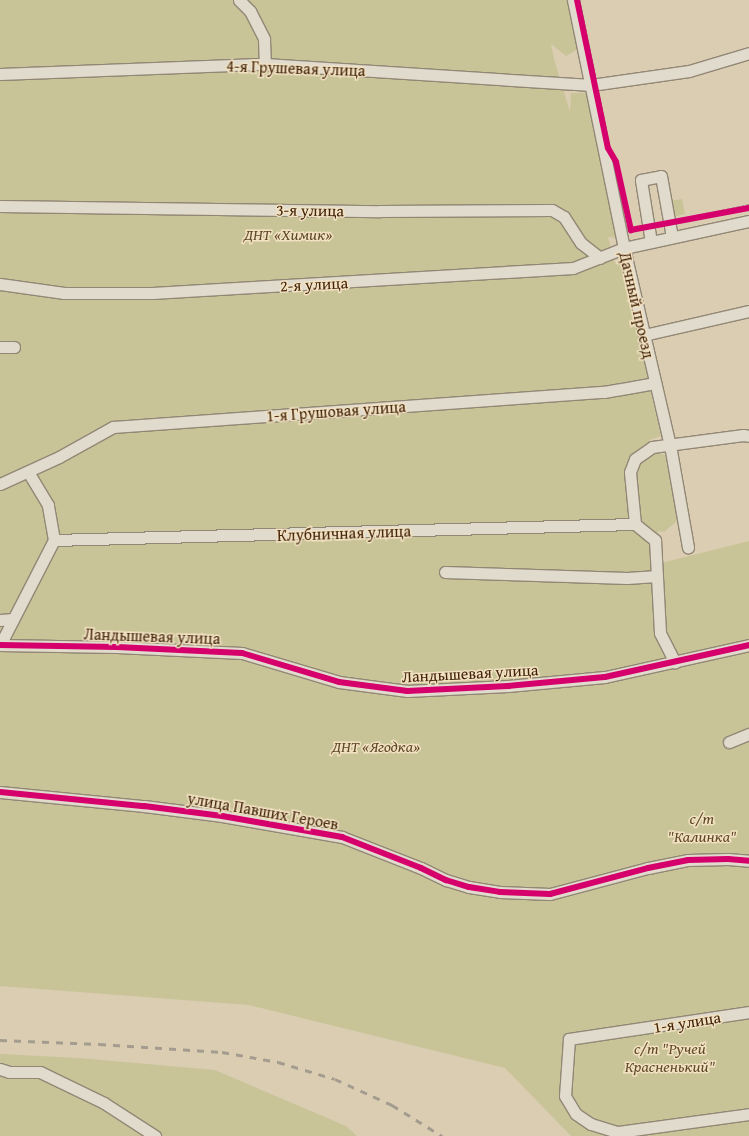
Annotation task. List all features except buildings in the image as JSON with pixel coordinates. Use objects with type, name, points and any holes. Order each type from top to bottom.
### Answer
[{"type":"street","points":[[239,0],[250,11],[264,39],[265,64]]},
{"type":"street","name":"Дачный проезд","points":[[573,0],[624,248],[670,445],[688,547]]},
{"type":"street","name":"4-я Грушевая улица","points":[[0,74],[265,64],[591,85],[689,71],[749,53]]},
{"type":"street","points":[[651,242],[641,180],[661,176],[672,237]]},
{"type":"street","name":"3-я улица","points":[[0,206],[380,211],[552,210],[564,217],[581,243],[600,258]]},
{"type":"street","name":"2-я улица","points":[[0,284],[64,293],[152,293],[573,268],[624,248],[749,221]]},
{"type":"street","points":[[644,335],[749,311]]},
{"type":"street","points":[[0,347],[14,347]]},
{"type":"street","name":"1-я Грушовая улица","points":[[0,484],[28,472],[113,427],[604,392],[655,383]]},
{"type":"street","points":[[675,662],[660,633],[655,540],[635,524],[630,472],[634,459],[652,447],[743,435],[749,436]]},
{"type":"street","points":[[0,645],[54,540],[48,505],[28,472]]},
{"type":"street","name":"Клубничная улица","points":[[54,540],[635,524]]},
{"type":"street","points":[[445,572],[627,578],[657,576]]},
{"type":"street","points":[[0,620],[13,619]]},
{"type":"street","name":"Ландышевая улица","points":[[0,645],[117,647],[242,653],[339,682],[407,691],[508,686],[605,677],[749,645]]},
{"type":"street","points":[[729,742],[749,734]]},
{"type":"street","name":"улица Павших Героев","points":[[0,792],[144,806],[214,815],[342,837],[421,868],[446,880],[469,887],[500,892],[550,894],[648,868],[688,860],[728,859],[749,861]]},
{"type":"street","name":"1-я улица","points":[[749,1012],[570,1039],[565,1096],[576,1114],[591,1124],[618,1132],[749,1114]]},
{"type":"street","points":[[0,1069],[9,1072],[40,1072],[104,1104],[155,1136]]},
{"type":"path","points":[[669,223],[749,206]]},
{"type":"green space","points":[[0,0],[571,0],[581,47],[566,56],[551,44],[570,112],[571,93],[586,93],[622,233],[620,238],[608,237],[615,263],[626,264],[650,376],[646,379],[640,391],[650,390],[661,436],[649,440],[651,456],[658,453],[665,455],[678,520],[664,532],[658,531],[661,563],[749,541],[749,1136],[571,1136],[505,1068],[249,1005],[0,986]]},
{"type":"green space","points":[[682,199],[685,214],[672,217],[669,201]]},
{"type":"green space","points":[[0,1054],[79,1058],[215,1070],[346,1126],[357,1136],[0,1136]]},
{"type":"railway","points":[[0,1040],[99,1044],[222,1052],[278,1062],[335,1079],[392,1105],[442,1136]]},
{"type":"cycle path","points":[[577,0],[608,148],[616,162],[631,230],[749,208]]},
{"type":"cycle path","points":[[0,645],[117,647],[242,653],[339,682],[407,691],[508,686],[605,677],[749,645]]},
{"type":"cycle path","points":[[0,792],[144,806],[222,816],[342,837],[421,868],[446,880],[469,887],[500,892],[550,894],[648,868],[688,860],[728,859],[749,861]]},
{"type":"park label","name":"ДНТ «Химик»","points":[[288,234]]},
{"type":"park label","name":"ДНТ «Ягодка»","points":[[376,746]]},
{"type":"park label","name":"с/т \"Калинка\"","points":[[702,827]]},
{"type":"park label","name":"с/т \"Ручей Красненький\"","points":[[670,1057]]}]
